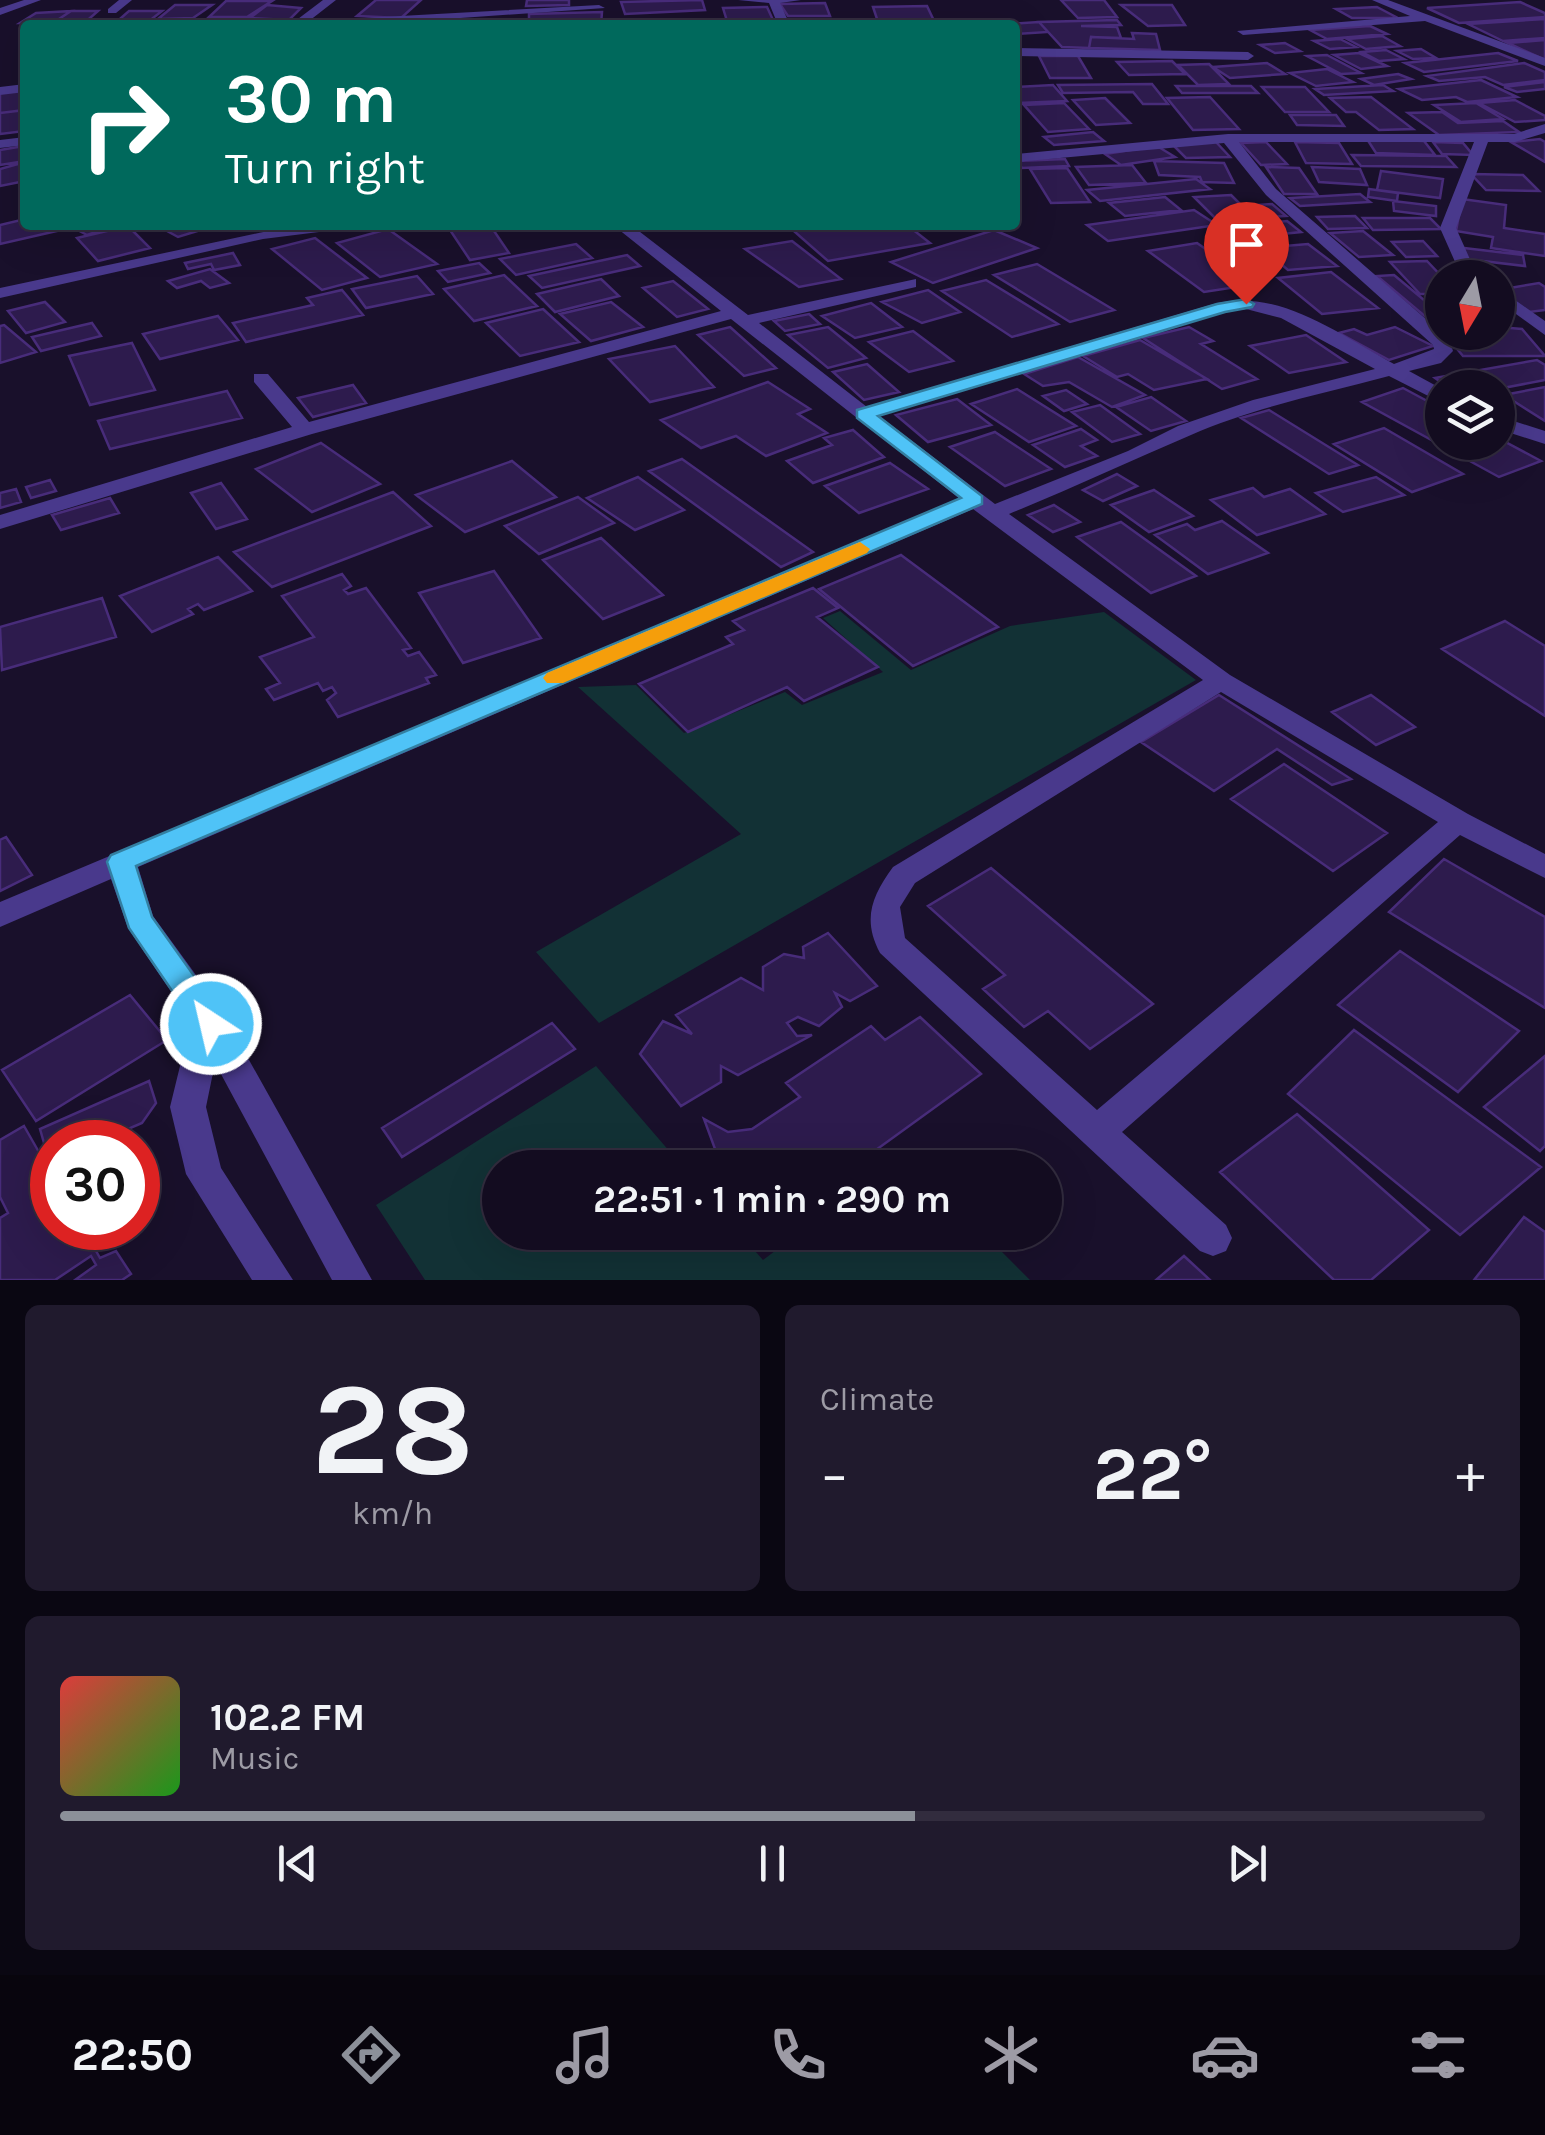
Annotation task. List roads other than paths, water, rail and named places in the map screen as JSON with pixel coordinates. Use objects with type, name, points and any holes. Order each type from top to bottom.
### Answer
[{"type":"street","points":[[0,12],[35,0]]},
{"type":"street","points":[[112,10],[126,0]]},
{"type":"street","points":[[304,20],[330,0]]},
{"type":"street","points":[[744,0],[795,0]]},
{"type":"street","points":[[1378,0],[1545,62]]},
{"type":"street","points":[[387,20],[599,8]]},
{"type":"street","points":[[1243,32],[1424,18]]},
{"type":"street","points":[[1020,52],[1248,56]]},
{"type":"street","points":[[1020,158],[1228,138],[1322,135],[1482,140],[1528,136],[1545,128]]},
{"type":"street","points":[[0,915],[985,506],[1135,455],[1185,430],[1260,404],[1390,372],[1434,359],[1444,351],[1442,343],[1271,192],[1228,138]]},
{"type":"street","points":[[1462,260],[1448,228],[1482,140]]},
{"type":"street","points":[[0,293],[257,230]]},
{"type":"street","points":[[627,230],[985,506],[1222,681],[1458,821],[1545,867]]},
{"type":"street","points":[[0,522],[305,430],[739,317],[910,284]]},
{"type":"street","points":[[864,414],[1223,307],[1246,304],[1288,314],[1425,390]]},
{"type":"street","points":[[1515,304],[1541,322]]},
{"type":"street","points":[[261,378],[305,430]]},
{"type":"street","points":[[1515,428],[1545,438]]},
{"type":"street","points":[[1213,1238],[890,944],[881,914],[904,875],[1222,681]]},
{"type":"street","points":[[1095,1133],[1458,821]]},
{"type":"street","points":[[120,862],[139,920],[208,1018],[354,1280]]},
{"type":"street","points":[[208,1018],[188,1108],[204,1174],[274,1280]]}]
